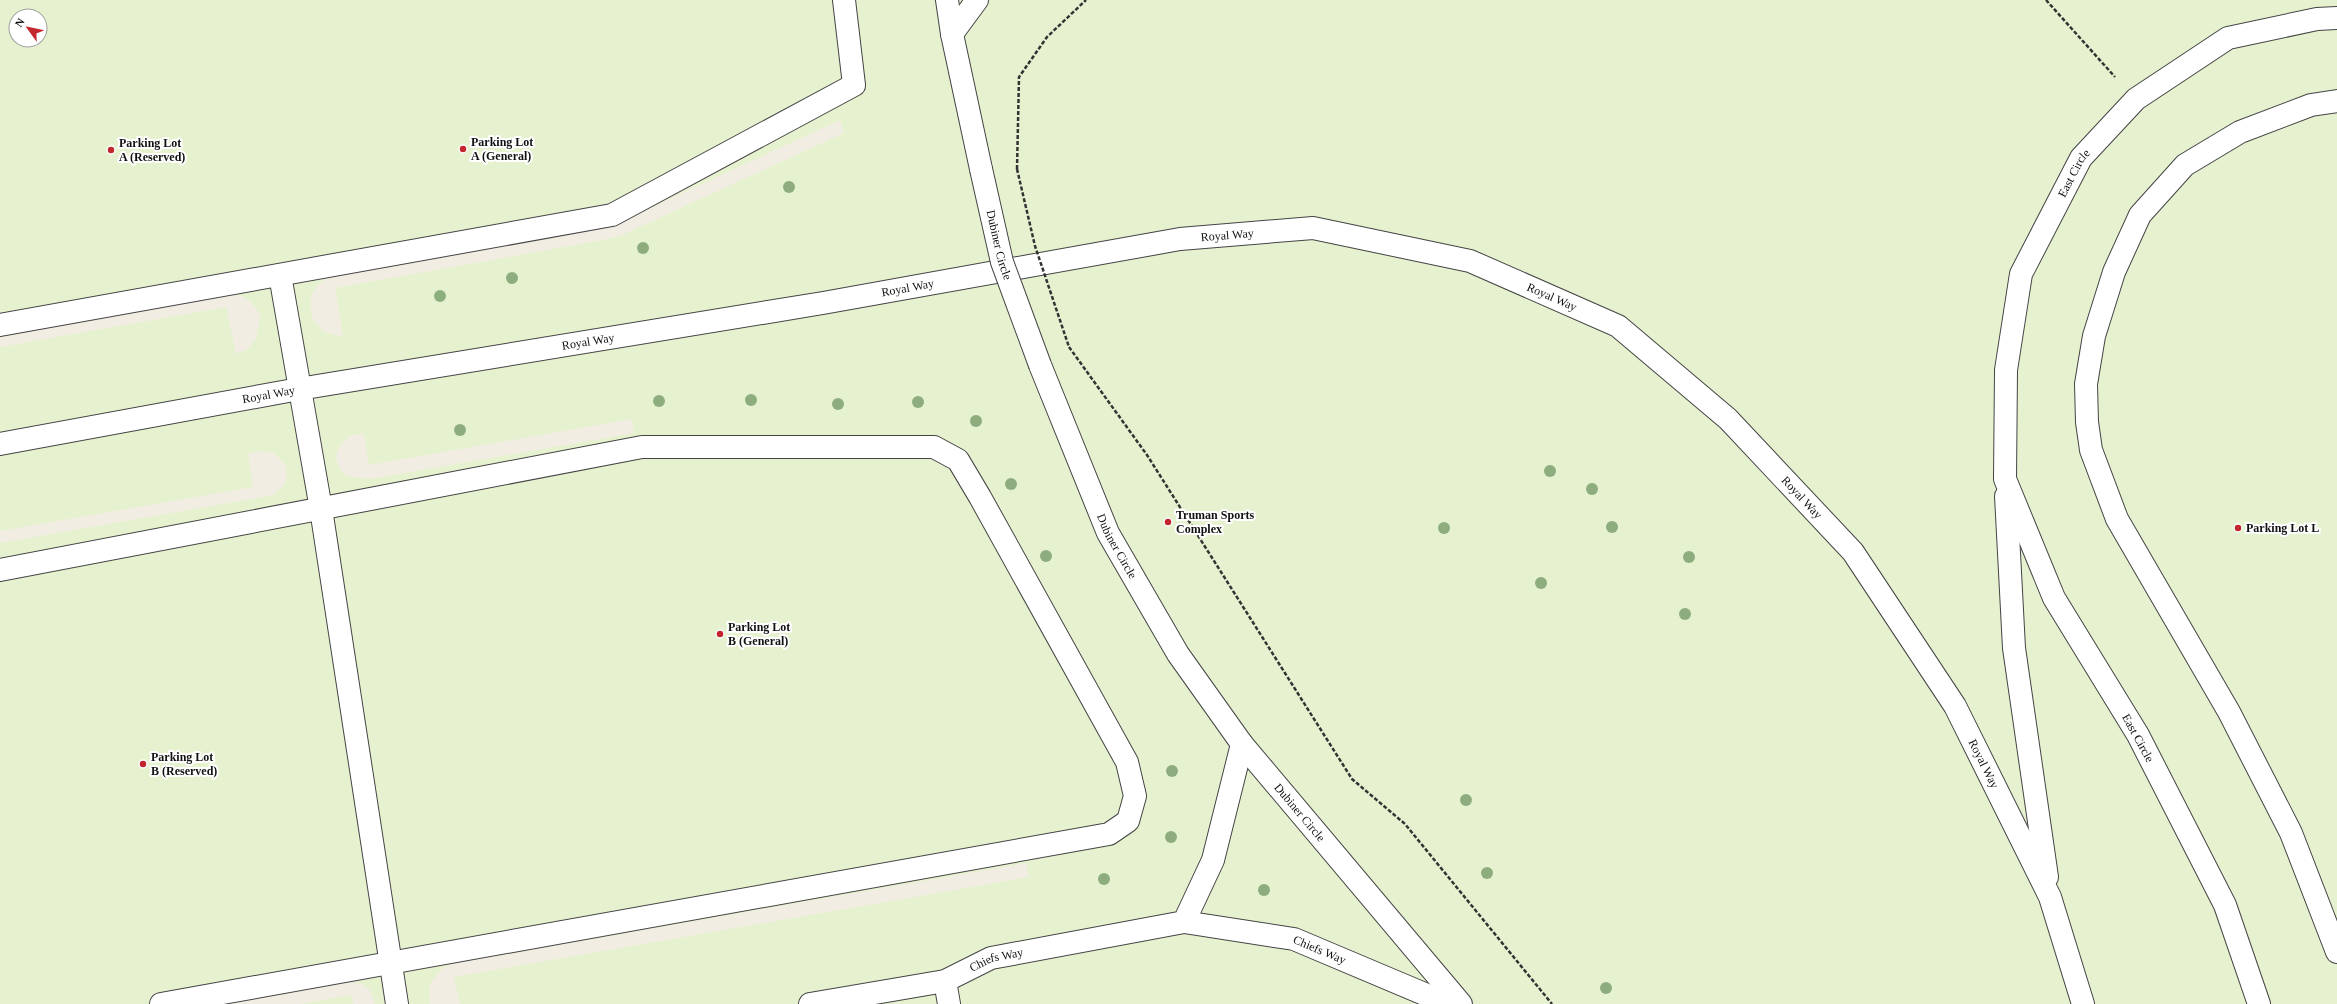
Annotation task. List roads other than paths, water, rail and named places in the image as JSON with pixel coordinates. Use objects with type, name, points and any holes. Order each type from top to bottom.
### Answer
[{"type":"street","points":[[0,325],[612,215],[854,85],[844,0]]},
{"type":"street","name":"Dubiner Circle","points":[[947,0],[952,34],[1002,262],[1040,364],[1108,533],[1178,654],[1242,744],[1460,1004]]},
{"type":"street","points":[[952,34],[977,0]]},
{"type":"street","name":"East Circle","points":[[2050,897],[2014,648],[2005,479],[2006,370],[2021,274],[2081,158],[2136,99],[2228,38],[2317,19],[2337,18]]},
{"type":"street","points":[[2337,101],[2311,104],[2240,132],[2185,165],[2140,215],[2114,272],[2094,336],[2086,384],[2087,422],[2091,450],[2117,518],[2229,712],[2291,833],[2337,952]]},
{"type":"street","name":"Royal Way","points":[[0,444],[299,389],[822,303],[1180,239],[1314,228],[1470,261],[1618,326],[1728,419],[1853,552],[1955,706],[2050,897],[2083,1004]]},
{"type":"street","points":[[280,275],[321,509],[397,1004]]},
{"type":"street","points":[[0,570],[642,447],[934,447],[958,460],[980,497],[1127,762],[1135,796],[1128,822],[1109,834],[161,1004]]},
{"type":"street","name":"East Circle","points":[[2005,479],[2054,598],[2138,735],[2225,905],[2260,1004]]},
{"type":"street","points":[[1184,922],[1213,860],[1242,744]]},
{"type":"street","name":"Chiefs Way","points":[[810,1004],[945,981],[991,958],[1184,922],[1294,939],[1448,1004]]},
{"type":"street","points":[[945,981],[949,1004]]},
{"type":"place","name":"Parking Lot A (General)","points":[[463,149]]},
{"type":"place","name":"Parking Lot A (Reserved)","points":[[111,150]]},
{"type":"place","name":"Truman Sports Complex","points":[[1168,522]]},
{"type":"place","name":"Parking Lot L","points":[[2238,528]]},
{"type":"place","name":"Parking Lot B (General)","points":[[720,634]]},
{"type":"place","name":"Parking Lot B (Reserved)","points":[[143,764]]}]
